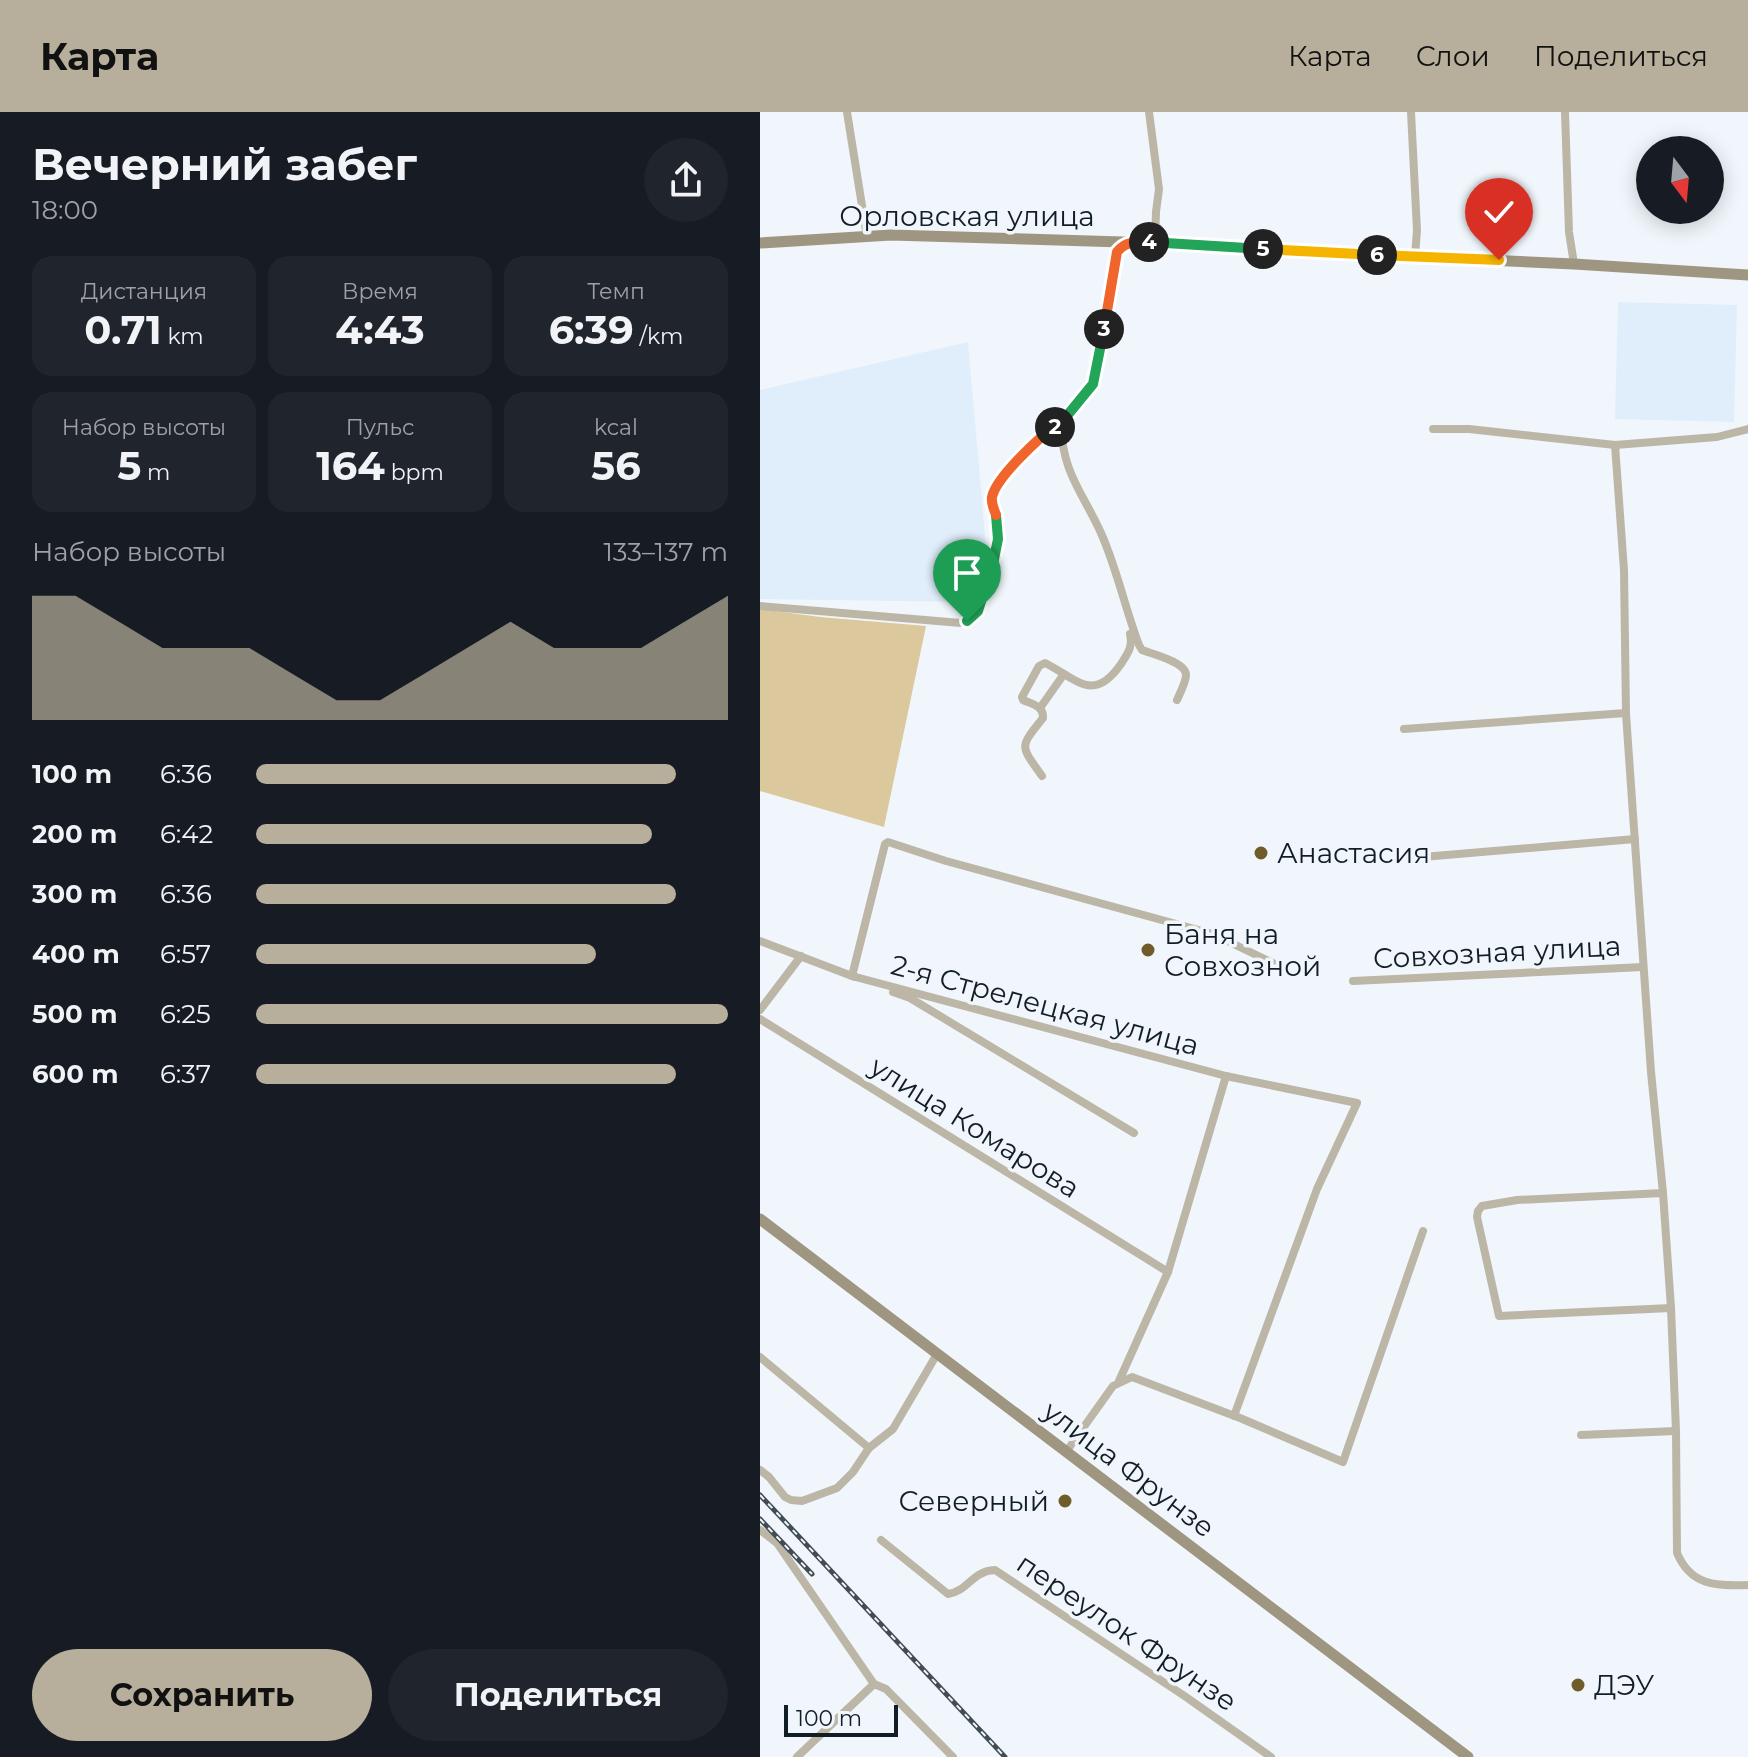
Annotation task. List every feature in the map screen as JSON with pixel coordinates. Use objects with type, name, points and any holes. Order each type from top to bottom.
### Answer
[{"type":"main road","name":"Орловская улица","points":[[760,243],[893,235],[1103,241],[1122,245],[1155,243],[1748,275]]},
{"type":"main road","name":"улица Фрунзе","points":[[760,1219],[1468,1757]]},
{"type":"street","points":[[847,112],[867,237]]},
{"type":"street","points":[[1149,112],[1159,189],[1155,243]]},
{"type":"street","points":[[1411,112],[1417,230],[1415,256]]},
{"type":"street","points":[[1565,112],[1569,232],[1574,264]]},
{"type":"street","points":[[1103,241],[1112,249],[1115,263]]},
{"type":"street","points":[[760,606],[961,623],[978,611],[997,549],[998,528],[993,494],[1036,440],[1061,423],[1090,389],[1095,378],[1115,263],[1122,245]]},
{"type":"street","points":[[1061,423],[1066,462],[1101,533],[1142,650]]},
{"type":"street","points":[[1433,429],[1469,429],[1615,445],[1717,437],[1748,429]]},
{"type":"street","points":[[1615,445],[1624,570],[1626,713],[1671,1308],[1677,1553],[1681,1564],[1701,1581],[1748,1585]]},
{"type":"street","points":[[1042,776],[1024,746],[1043,718],[1043,713],[1022,697],[1039,666],[1048,664],[1080,683],[1097,686],[1115,673],[1129,651],[1131,622]]},
{"type":"street","points":[[1129,651],[1142,650],[1181,664],[1186,676],[1177,700]]},
{"type":"street","points":[[1040,708],[1064,674]]},
{"type":"street","points":[[1404,729],[1626,713]]},
{"type":"street","points":[[1411,858],[1635,839]]},
{"type":"street","points":[[852,976],[888,842],[946,861],[1213,934],[1277,965]]},
{"type":"street","name":"2-я Стрелецкая улица","points":[[760,941],[910,998],[1134,1133]]},
{"type":"street","points":[[760,1010],[801,956]]},
{"type":"street","name":"Совхозная улица","points":[[1353,981],[1643,967]]},
{"type":"street","name":"2-я Стрелецкая улица","points":[[852,976],[1226,1076],[1357,1103],[1317,1189],[1234,1416]]},
{"type":"street","name":"улица Комарова","points":[[760,1019],[1168,1272]]},
{"type":"street","points":[[1119,1382],[1168,1272],[1226,1076]]},
{"type":"street","points":[[1663,1193],[1517,1200],[1482,1206],[1477,1217],[1499,1316],[1671,1308]]},
{"type":"street","points":[[1066,1452],[1113,1386],[1128,1378],[1136,1378],[1343,1462],[1423,1231]]},
{"type":"street","points":[[760,1470],[788,1499],[802,1501],[841,1485],[869,1448],[893,1429],[937,1354]]},
{"type":"street","points":[[760,1357],[869,1448]]},
{"type":"street","points":[[1581,1435],[1676,1431]]},
{"type":"street","points":[[760,1530],[777,1543],[874,1684],[886,1689],[953,1757]]},
{"type":"street","name":"переулок Фрунзе","points":[[881,1540],[948,1594],[959,1591],[985,1570],[995,1570],[1271,1757]]},
{"type":"street","points":[[797,1757],[874,1684]]},
{"type":"shaded area","points":[[1618,302],[1737,305],[1734,422],[1615,419]]},
{"type":"shaded area","points":[[968,342],[986,547],[963,602],[760,599],[760,390]]},
{"type":"shaded area","points":[[760,609],[926,626],[884,827],[760,791]]},
{"type":"railway","points":[[760,1495],[1005,1757]]},
{"type":"railway","points":[[760,1519],[812,1574]]},
{"type":"place","name":"Анастасия","points":[[1261,853]]},
{"type":"place","name":"Баня на Совхозной","points":[[1148,950]]},
{"type":"place","name":"Северный","points":[[1065,1501]]},
{"type":"place","name":"ДЭУ","points":[[1578,1685]]},
{"type":"route","points":[[967,621],[978,611],[997,549],[998,528],[993,494],[1036,440],[1061,423],[1093,384],[1117,252],[1123,246],[1131,242],[1499,260]]}]
